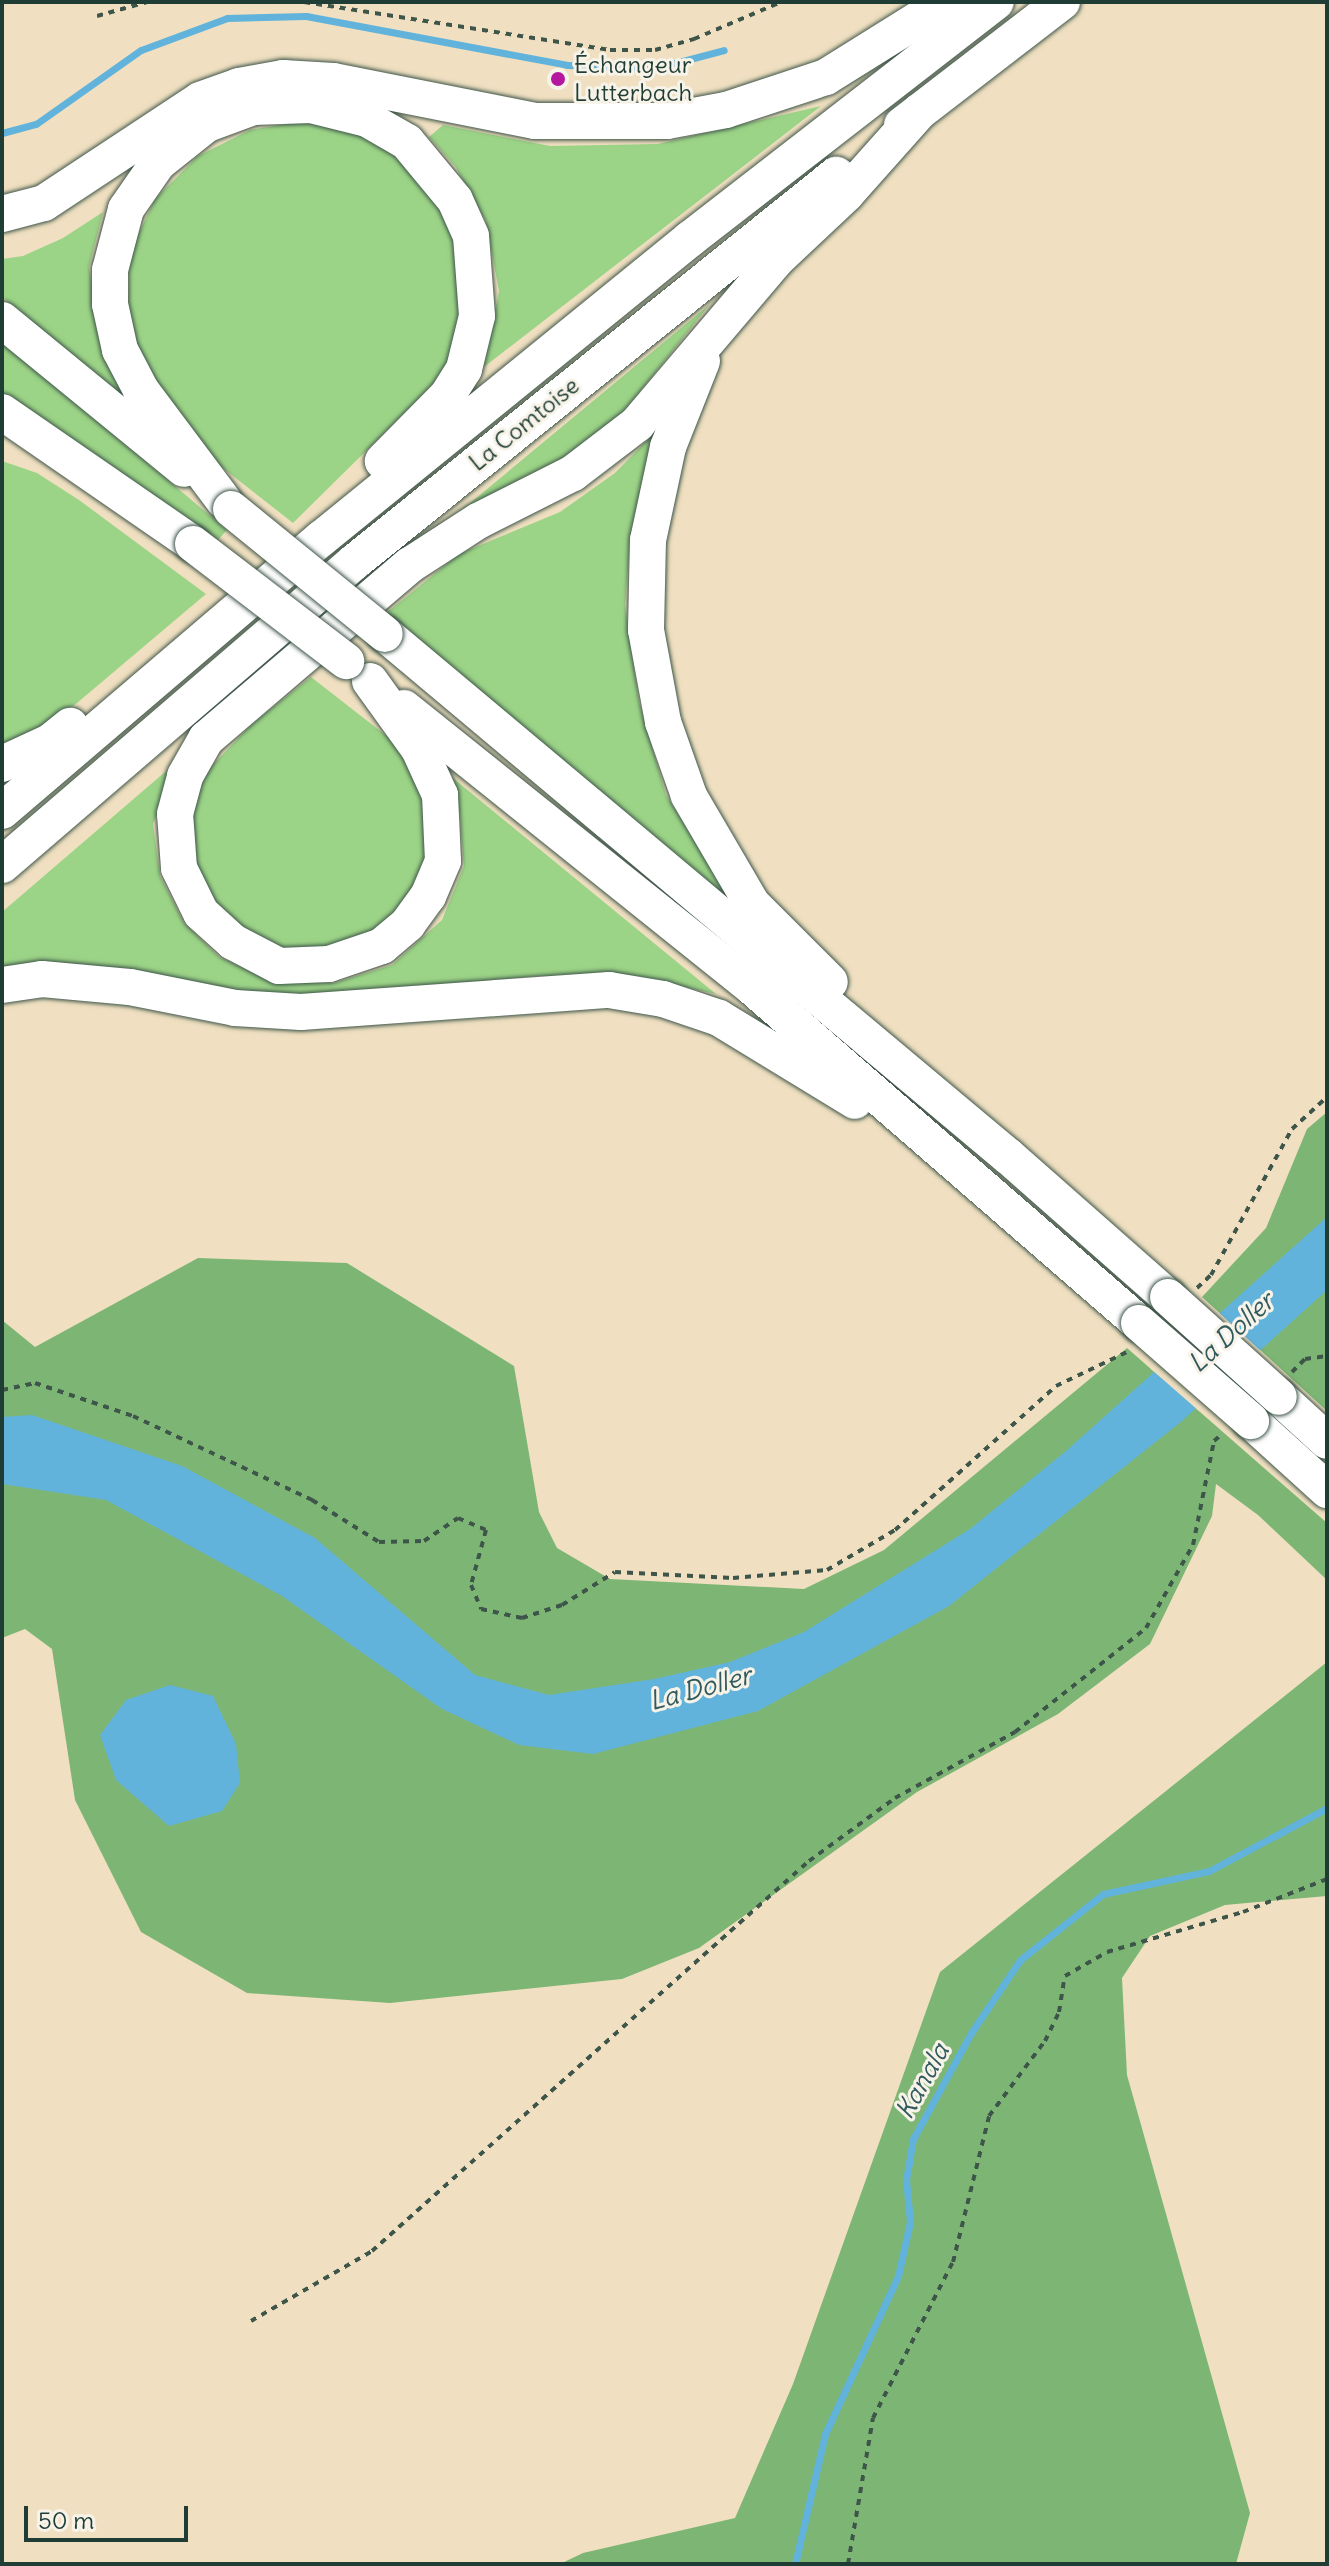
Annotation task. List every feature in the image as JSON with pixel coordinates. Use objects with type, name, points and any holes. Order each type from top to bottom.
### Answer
[{"type":"highway","points":[[2,214],[44,203],[200,100],[239,86],[283,78],[333,81],[535,121],[667,121],[726,110],[826,77],[946,2]]},
{"type":"highway","name":"La Comtoise","points":[[2,811],[361,505],[690,239],[996,2]]},
{"type":"highway","name":"La Comtoise","points":[[2,865],[353,563],[713,270],[1062,2]]},
{"type":"highway","points":[[227,505],[141,390],[120,350],[110,304],[110,270],[126,209],[158,163],[207,124],[253,107],[311,105],[367,119],[407,142],[425,160],[455,200],[471,236],[477,278],[473,344],[464,369],[448,395],[380,465],[361,505]]},
{"type":"highway","points":[[358,671],[419,749],[440,795],[443,861],[428,896],[408,924],[382,946],[329,964],[279,966],[233,942],[201,913],[179,868],[175,814],[185,776],[206,739],[410,565],[478,521],[573,473],[637,424],[715,329],[920,111]]},
{"type":"highway","points":[[2,320],[385,634],[1168,1297],[1281,1388],[1327,1441]]},
{"type":"highway","points":[[715,329],[668,447],[648,540],[646,630],[663,722],[689,796],[752,904],[857,1010],[930,1094]]},
{"type":"highway","points":[[2,412],[193,544],[358,671],[752,987],[1139,1323],[1238,1426],[1327,1490]]},
{"type":"highway","points":[[2,441],[128,498]]},
{"type":"highway","points":[[2,764],[50,742],[93,707],[129,701]]},
{"type":"highway","points":[[2,985],[42,979],[130,987],[235,1008],[301,1012],[609,990],[663,999],[719,1018],[959,1164]]},
{"type":"path","points":[[97,16],[147,2]]},
{"type":"path","points":[[304,2],[610,50],[655,50],[694,39],[781,2]]},
{"type":"path","points":[[1281,1388],[1305,1359],[1327,1356]]},
{"type":"path","points":[[2,1390],[35,1383],[133,1416],[312,1500],[379,1542],[424,1541],[458,1518],[486,1530],[471,1585],[481,1609],[522,1618],[562,1605],[615,1572],[733,1578],[827,1570],[895,1530],[1003,1437]]},
{"type":"path","points":[[251,2321],[372,2251],[809,1861],[895,1798],[1015,1732],[1146,1628],[1193,1545],[1214,1441],[1238,1426]]},
{"type":"path","points":[[848,2564],[873,2418],[953,2262],[989,2116],[1045,2041],[1059,2012],[1065,1976],[1107,1952],[1243,1912],[1327,1879]]},
{"type":"green space","points":[[821,106],[484,367],[499,291],[486,221],[455,166],[429,137],[443,125],[550,146],[658,144]]},
{"type":"green space","points":[[300,122],[358,133],[405,162],[439,201],[460,257],[462,318],[448,370],[293,523],[200,450],[150,382],[128,318],[130,252],[155,199],[198,156],[250,130]]},
{"type":"green space","points":[[103,212],[89,267],[100,337],[132,409],[2,297],[2,259],[23,256],[63,238]]},
{"type":"green space","points":[[710,304],[622,414],[565,457],[428,538]]},
{"type":"green space","points":[[2,340],[227,530],[214,544],[2,394]]},
{"type":"green space","points":[[660,427],[631,532],[625,605],[639,702],[666,795],[741,912],[384,615],[459,554],[560,512],[615,473]]},
{"type":"green space","points":[[2,461],[37,473],[79,500],[206,594],[42,729],[2,745]]},
{"type":"green space","points":[[311,677],[388,737],[423,783],[435,833],[425,881],[393,922],[358,945],[311,954],[262,945],[221,916],[198,873],[190,819],[207,771],[252,724]]},
{"type":"green space","points":[[179,760],[153,824],[160,876],[184,923],[219,957],[268,979],[334,983],[392,965],[442,920],[464,866],[460,815],[448,774],[716,994],[632,976],[538,976],[311,999],[2,969],[2,912]]},
{"type":"green space","points":[[1327,1112],[1327,1411],[1202,1297],[1266,1228],[1307,1129]]},
{"type":"green space","points":[[198,1258],[347,1263],[514,1366],[539,1512],[557,1548],[610,1579],[804,1589],[884,1550],[1127,1348],[1327,1523],[1327,1580],[1258,1515],[1216,1484],[1212,1516],[1150,1644],[1058,1714],[917,1792],[699,1948],[622,1979],[390,2003],[247,1993],[141,1932],[75,1800],[52,1649],[25,1629],[2,1638],[2,1320],[35,1347]]},
{"type":"green space","points":[[1327,1662],[1327,1896],[1225,1905],[1150,1936],[1122,1978],[1127,2075],[1250,2513],[1236,2564],[560,2564],[583,2553],[735,2518],[793,2384],[940,1972]]},
{"type":"water","name":"La Doller","points":[[1327,1217],[1327,1290],[1182,1421],[949,1606],[758,1711],[593,1754],[519,1745],[442,1709],[282,1596],[106,1500],[2,1484],[2,1417],[32,1415],[182,1466],[315,1538],[475,1675],[549,1695],[654,1679],[730,1662],[804,1632],[970,1529],[1066,1451]]},
{"type":"water","points":[[170,1685],[213,1696],[236,1744],[240,1783],[222,1811],[169,1826],[116,1780],[100,1735],[126,1700]]},
{"type":"pier","points":[[1216,1310],[1262,1352],[1199,1411],[1151,1369]]},
{"type":"building","name":"Échangeur Lutterbach","points":[[551,73],[567,75],[566,84],[549,82]]},
{"type":"waterway","points":[[2,133],[36,124],[141,50],[227,18],[306,16],[567,65],[656,68],[724,50]]},
{"type":"waterway","name":"Kanala","points":[[795,2564],[825,2434],[898,2276],[910,2222],[906,2180],[913,2139],[971,2033],[1020,1960],[1103,1894],[1209,1871],[1327,1808]]},
{"type":"place","name":"Échangeur Lutterbach","points":[[558,79]]}]
